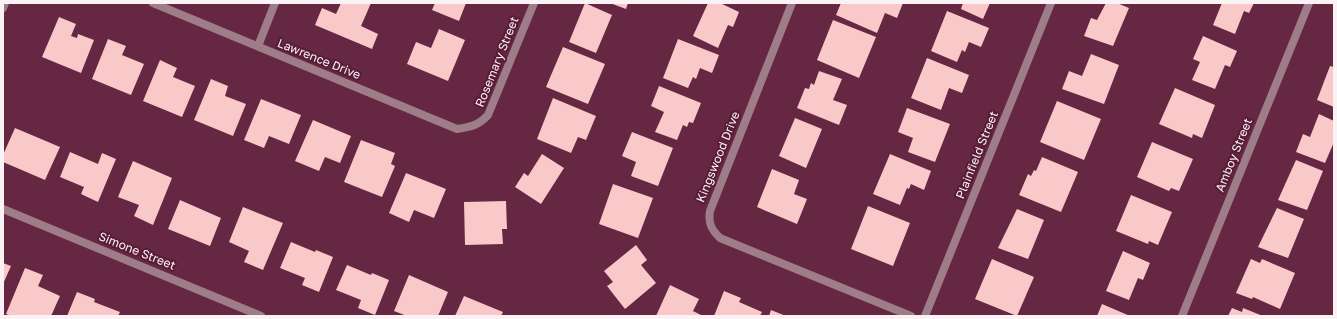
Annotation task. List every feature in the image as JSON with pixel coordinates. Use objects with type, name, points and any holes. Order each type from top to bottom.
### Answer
[{"type":"street","points":[[3,8],[5,3]]},
{"type":"street","name":"Lawrence Drive","points":[[153,3],[457,129],[471,128],[476,125]]},
{"type":"street","points":[[258,46],[275,3]]},
{"type":"street","name":"Rosemary Street","points":[[476,125],[488,115],[534,3]]},
{"type":"street","name":"Kingswood Drive","points":[[792,3],[710,211],[710,224],[713,231],[720,238],[911,316]]},
{"type":"street","name":"Plainfield Street","points":[[925,316],[1051,3]]},
{"type":"street","name":"Amboy Street","points":[[1182,316],[1309,3]]},
{"type":"street","name":"Simone Street","points":[[3,209],[262,316]]},
{"type":"building","points":[[341,3],[371,3],[361,26],[378,34],[372,49],[315,25],[322,8],[336,14]]},
{"type":"building","points":[[435,3],[466,3],[459,21],[432,10]]},
{"type":"building","points":[[585,3],[612,15],[596,53],[569,42]]},
{"type":"building","points":[[610,3],[628,3],[626,9]]},
{"type":"building","points":[[708,3],[720,3],[739,12],[733,27],[728,25],[718,48],[693,36]]},
{"type":"building","points":[[841,3],[903,3],[897,18],[885,13],[877,33],[836,15]]},
{"type":"building","points":[[963,3],[990,3],[983,19],[961,9]]},
{"type":"building","points":[[1106,3],[1117,3],[1129,8],[1113,46],[1084,36],[1091,18],[1097,20]]},
{"type":"building","points":[[1222,3],[1254,3],[1249,13],[1244,11],[1235,34],[1213,25]]},
{"type":"building","points":[[947,11],[989,28],[981,47],[969,42],[965,52],[962,50],[957,62],[931,51]]},
{"type":"building","points":[[59,17],[76,24],[71,36],[77,38],[78,34],[94,40],[81,73],[42,57]]},
{"type":"building","points":[[833,20],[876,37],[859,78],[817,60]]},
{"type":"building","points":[[439,29],[465,40],[448,81],[407,64],[416,42],[431,48]]},
{"type":"building","points":[[1203,36],[1237,51],[1230,67],[1225,65],[1215,89],[1192,80],[1200,62],[1193,59]]},
{"type":"building","points":[[108,39],[126,46],[122,55],[144,64],[131,95],[92,79]]},
{"type":"building","points":[[678,39],[719,55],[712,73],[700,68],[696,79],[693,77],[688,88],[663,78]]},
{"type":"building","points":[[563,47],[605,64],[588,104],[546,87]]},
{"type":"building","points":[[1091,54],[1119,65],[1104,104],[1062,89],[1069,71],[1082,76]]},
{"type":"building","points":[[927,58],[969,75],[962,93],[949,88],[941,110],[911,98]]},
{"type":"building","points":[[160,60],[177,68],[173,77],[195,86],[182,117],[143,101]]},
{"type":"building","points":[[1330,66],[1334,67],[1334,107],[1317,100]]},
{"type":"building","points":[[819,71],[842,79],[833,100],[847,105],[839,125],[797,108],[805,88],[809,89],[811,83],[814,85]]},
{"type":"building","points":[[211,79],[228,86],[225,96],[246,104],[233,136],[194,120]]},
{"type":"building","points":[[659,86],[701,103],[693,123],[689,122],[687,127],[683,125],[677,140],[655,132],[664,112],[651,106]]},
{"type":"building","points":[[1175,88],[1215,105],[1202,138],[1193,134],[1192,138],[1159,124]]},
{"type":"building","points":[[553,98],[596,116],[586,140],[578,137],[571,153],[537,139]]},
{"type":"building","points":[[261,99],[301,115],[289,144],[269,136],[264,148],[244,140]]},
{"type":"building","points":[[1057,101],[1101,119],[1084,160],[1040,142]]},
{"type":"building","points":[[907,108],[950,124],[935,162],[908,152],[913,138],[898,132]]},
{"type":"building","points":[[1319,114],[1334,121],[1334,142],[1325,163],[1296,152],[1303,134],[1310,137]]},
{"type":"building","points":[[795,118],[822,129],[806,168],[779,156]]},
{"type":"building","points":[[313,120],[351,136],[340,163],[325,157],[319,171],[295,161]]},
{"type":"building","points":[[15,128],[60,147],[45,180],[3,162],[3,155]]},
{"type":"building","points":[[632,132],[673,148],[658,186],[631,176],[636,162],[622,156]]},
{"type":"building","points":[[361,140],[395,153],[391,164],[395,166],[382,197],[344,182]]},
{"type":"building","points":[[1152,142],[1193,159],[1179,191],[1171,188],[1169,191],[1137,177]]},
{"type":"building","points":[[70,152],[98,164],[102,153],[116,159],[98,202],[81,194],[84,187],[60,177]]},
{"type":"building","points":[[542,154],[564,168],[541,204],[515,187],[524,173],[528,176]]},
{"type":"building","points":[[890,154],[931,171],[924,190],[911,184],[909,189],[907,188],[900,205],[873,194]]},
{"type":"building","points":[[1042,157],[1078,172],[1061,212],[1019,195],[1028,174],[1031,176],[1034,170],[1036,171]]},
{"type":"building","points":[[1296,160],[1323,171],[1307,210],[1278,200]]},
{"type":"building","points":[[133,161],[172,178],[153,225],[134,216],[139,205],[118,197]]},
{"type":"building","points":[[772,169],[799,180],[794,194],[807,199],[797,224],[757,207]]},
{"type":"building","points":[[406,173],[446,189],[434,218],[414,210],[409,222],[389,213]]},
{"type":"building","points":[[613,184],[653,198],[638,238],[599,224]]},
{"type":"building","points":[[1131,195],[1172,212],[1158,245],[1149,241],[1148,244],[1116,231]]},
{"type":"building","points":[[180,200],[221,218],[210,246],[168,229]]},
{"type":"building","points":[[506,201],[507,229],[502,229],[503,244],[465,245],[464,202]]},
{"type":"building","points":[[868,206],[910,223],[893,266],[851,249]]},
{"type":"building","points":[[243,207],[283,223],[263,270],[244,262],[249,251],[229,242]]},
{"type":"building","points":[[1277,208],[1304,219],[1288,258],[1258,247]]},
{"type":"building","points":[[1017,209],[1044,220],[1028,259],[998,248]]},
{"type":"building","points":[[291,242],[315,252],[316,250],[333,257],[319,292],[302,285],[305,278],[280,268]]},
{"type":"building","points":[[636,245],[647,260],[641,265],[656,283],[625,309],[607,286],[613,282],[604,271]]},
{"type":"building","points":[[1123,251],[1150,263],[1143,280],[1138,278],[1129,300],[1106,291]]},
{"type":"building","points":[[992,259],[1034,277],[1017,316],[975,299]]},
{"type":"building","points":[[1251,259],[1260,263],[1262,259],[1295,273],[1280,309],[1253,297],[1252,299],[1236,293]]},
{"type":"building","points":[[3,263],[11,266],[3,284]]},
{"type":"building","points":[[347,265],[371,275],[372,273],[389,280],[375,315],[358,308],[361,300],[336,290]]},
{"type":"building","points":[[25,268],[43,275],[38,286],[60,296],[51,316],[12,316],[6,314]]},
{"type":"building","points":[[409,275],[448,292],[438,316],[407,316],[394,311]]},
{"type":"building","points":[[670,285],[699,299],[693,311],[703,316],[656,316]]},
{"type":"building","points":[[724,291],[741,298],[739,302],[762,312],[760,316],[714,316]]},
{"type":"building","points":[[77,292],[95,299],[94,302],[120,312],[118,316],[67,316]]},
{"type":"building","points":[[464,296],[503,312],[501,316],[455,316]]},
{"type":"building","points":[[1102,304],[1130,316],[1097,316]]},
{"type":"building","points":[[1232,308],[1242,312],[1243,308],[1263,316],[1228,316]]},
{"type":"building","points":[[771,310],[786,316],[769,316]]}]
